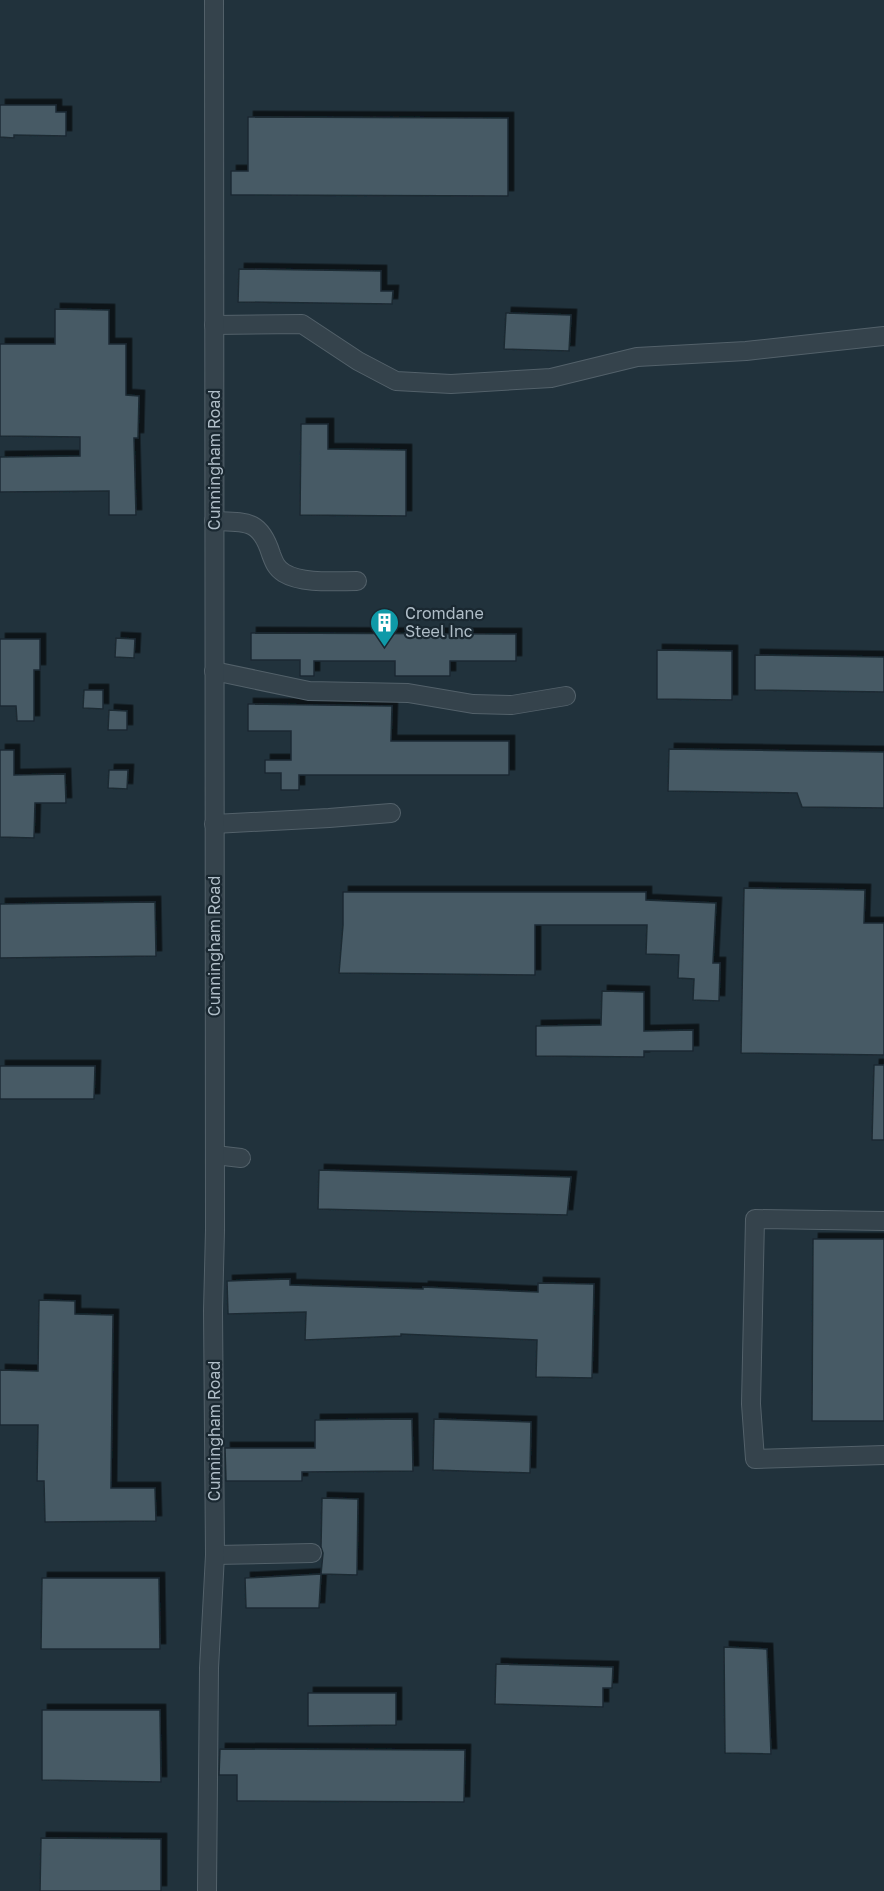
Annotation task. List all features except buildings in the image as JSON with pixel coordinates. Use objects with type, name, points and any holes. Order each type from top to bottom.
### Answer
[{"type":"street","name":"Cunningham Road","points":[[207,1891],[209,1668],[215,1555],[213,1323],[215,1288],[212,1277],[214,1155],[213,0]]},
{"type":"street","points":[[214,325],[302,324],[358,361],[396,381],[451,384],[551,378],[638,357],[746,351],[884,336]]},
{"type":"street","points":[[214,521],[251,524],[261,532],[270,549],[275,566],[294,578],[327,582],[357,581]]},
{"type":"street","points":[[214,671],[309,691],[408,693],[473,704],[512,705],[566,696]]},
{"type":"street","points":[[214,824],[391,813]]},
{"type":"street","points":[[214,1155],[241,1158]]},
{"type":"street","points":[[884,1221],[755,1219],[751,1404],[755,1459],[884,1455]]},
{"type":"street","points":[[215,1555],[312,1553]]},
{"type":"place","name":"Cromdane Steel Inc","points":[[384,648]]}]
